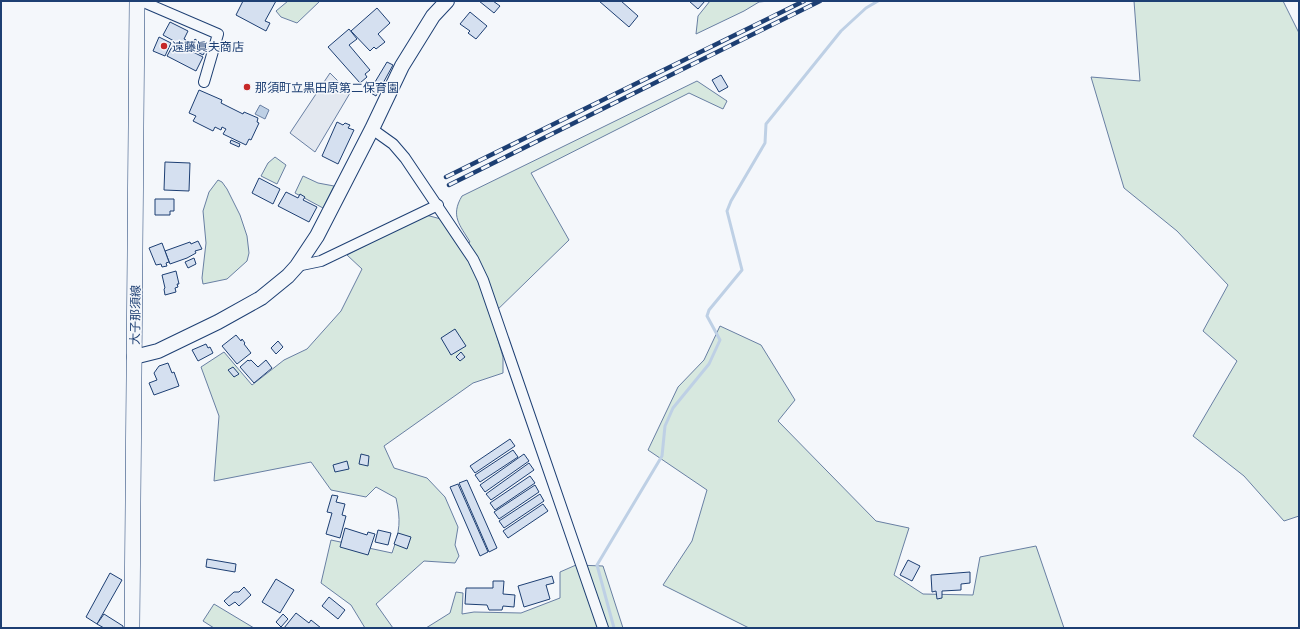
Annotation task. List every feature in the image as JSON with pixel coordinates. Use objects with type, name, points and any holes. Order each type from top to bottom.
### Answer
[{"type":"main road","name":"大子那須線","points":[[132,628],[137,1]]},
{"type":"street","points":[[141,1],[218,34],[204,82]]},
{"type":"street","points":[[134,357],[158,351],[218,322],[261,298],[275,288],[297,266],[317,236],[372,129],[402,66],[433,16],[447,1]]},
{"type":"street","points":[[372,129],[393,144],[405,158],[473,259],[483,280],[603,628]]},
{"type":"street","points":[[297,266],[321,261],[438,205]]},
{"type":"shaded area","points":[[288,1],[320,1],[297,23],[281,17],[276,11]]},
{"type":"shaded area","points":[[710,1],[769,1],[759,2],[744,11],[696,34],[698,16]]},
{"type":"shaded area","points":[[1134,1],[1283,1],[1299,33],[1299,516],[1284,521],[1244,476],[1193,436],[1237,361],[1203,331],[1228,285],[1177,231],[1124,188],[1091,77],[1140,81]]},
{"type":"shaded area","points":[[330,73],[350,93],[315,152],[290,133]]},
{"type":"shaded area","points":[[697,81],[727,101],[723,109],[689,93],[531,173],[569,240],[491,316],[503,357],[503,373],[473,383],[384,446],[394,468],[427,478],[445,497],[458,527],[455,545],[459,556],[455,563],[424,561],[376,604],[393,628],[365,628],[351,605],[321,583],[331,540],[392,553],[399,526],[399,513],[396,498],[376,487],[366,497],[331,490],[311,462],[214,481],[219,416],[201,367],[224,352],[252,385],[284,360],[307,349],[341,311],[362,269],[347,255],[426,215],[441,219],[461,248],[470,242],[460,225],[457,215],[458,203],[462,196]]},
{"type":"shaded area","points":[[275,157],[286,165],[277,184],[261,176],[268,163]]},
{"type":"shaded area","points":[[303,176],[318,183],[334,186],[323,208],[295,193]]},
{"type":"shaded area","points":[[218,180],[222,182],[227,189],[240,215],[247,236],[249,253],[247,261],[227,279],[203,284],[202,278],[206,243],[203,211],[209,192]]},
{"type":"shaded area","points":[[720,326],[761,345],[795,400],[778,421],[876,521],[909,528],[894,575],[923,594],[973,595],[980,557],[1036,546],[1064,628],[749,628],[663,585],[692,541],[707,490],[648,450],[678,387],[704,360]]},
{"type":"shaded area","points":[[576,565],[603,566],[623,628],[426,628],[450,613],[456,592],[463,593],[462,614],[474,612],[521,613],[560,598],[560,572]]},
{"type":"shaded area","points":[[214,604],[254,628],[214,628],[203,621]]},
{"type":"water","points":[[260,105],[269,110],[265,119],[255,114]]},
{"type":"building","points":[[243,1],[276,1],[265,21],[270,23],[266,31],[236,15]]},
{"type":"building","points":[[479,1],[493,1],[500,6],[494,13]]},
{"type":"building","points":[[599,1],[621,1],[638,16],[629,27]]},
{"type":"building","points":[[689,1],[705,1],[698,9]]},
{"type":"building","points":[[377,8],[390,23],[378,34],[385,42],[376,49],[374,47],[370,51],[351,31]]},
{"type":"building","points":[[470,12],[487,26],[476,39],[468,33],[470,31],[460,24]]},
{"type":"building","points":[[170,22],[188,31],[184,39],[186,40],[183,46],[163,35]]},
{"type":"building","points":[[349,29],[357,39],[349,45],[370,70],[365,74],[367,77],[360,83],[328,47]]},
{"type":"building","points":[[159,37],[171,43],[165,56],[153,51]]},
{"type":"building","points":[[195,39],[207,48],[203,55],[190,48]]},
{"type":"building","points":[[173,45],[178,48],[179,45],[203,57],[196,71],[167,56]]},
{"type":"building","points":[[387,62],[393,65],[376,96],[369,92]]},
{"type":"building","points":[[721,75],[728,87],[719,92],[712,80]]},
{"type":"building","points":[[199,90],[222,100],[221,103],[243,114],[244,112],[258,118],[257,122],[259,123],[251,140],[249,139],[246,145],[223,134],[226,129],[222,127],[221,130],[215,127],[213,131],[193,121],[196,116],[189,113]]},
{"type":"building","points":[[337,122],[343,125],[345,123],[350,125],[348,128],[354,130],[338,164],[322,156]]},
{"type":"building","points":[[231,140],[240,144],[239,147],[230,143]]},
{"type":"building","points":[[165,162],[190,163],[189,191],[164,190]]},
{"type":"building","points":[[259,178],[280,189],[273,204],[252,193]]},
{"type":"building","points":[[286,192],[298,198],[300,194],[305,197],[303,200],[317,207],[309,222],[278,206]]},
{"type":"building","points":[[155,199],[174,199],[174,211],[170,211],[170,215],[155,215]]},
{"type":"building","points":[[198,241],[202,249],[195,251],[196,253],[187,258],[170,264],[165,251],[190,242],[191,244]]},
{"type":"building","points":[[162,243],[169,262],[166,263],[167,266],[162,267],[161,264],[156,265],[149,248]]},
{"type":"building","points":[[194,258],[196,264],[188,268],[185,262]]},
{"type":"building","points":[[176,271],[179,284],[177,284],[178,287],[175,288],[176,292],[165,295],[162,275]]},
{"type":"building","points":[[455,329],[466,346],[451,355],[441,338]]},
{"type":"building","points":[[236,335],[241,341],[242,339],[251,353],[237,364],[222,346]]},
{"type":"building","points":[[278,341],[283,347],[276,354],[271,348]]},
{"type":"building","points":[[206,344],[208,348],[210,347],[213,353],[198,361],[192,350]]},
{"type":"building","points":[[461,352],[465,357],[460,361],[456,357]]},
{"type":"building","points":[[248,360],[251,360],[258,367],[266,360],[272,368],[254,383],[240,367]]},
{"type":"building","points":[[168,363],[172,373],[174,372],[179,386],[154,395],[149,383],[157,380],[154,373],[159,366]]},
{"type":"building","points":[[233,367],[239,374],[234,377],[228,370]]},
{"type":"building","points":[[510,439],[515,446],[475,473],[470,466]]},
{"type":"building","points":[[513,450],[518,457],[480,482],[475,475]]},
{"type":"building","points":[[361,454],[369,456],[368,466],[359,464]]},
{"type":"building","points":[[524,454],[529,461],[485,492],[480,485]]},
{"type":"building","points":[[347,461],[349,469],[335,472],[333,465]]},
{"type":"building","points":[[529,463],[534,470],[491,500],[486,494]]},
{"type":"building","points":[[530,476],[535,483],[495,510],[490,503]]},
{"type":"building","points":[[467,480],[497,548],[489,552],[459,483]]},
{"type":"building","points":[[458,484],[488,552],[480,556],[450,487]]},
{"type":"building","points":[[535,485],[539,492],[499,519],[494,512]]},
{"type":"building","points":[[540,494],[544,501],[504,528],[499,521]]},
{"type":"building","points":[[332,495],[338,496],[336,502],[345,504],[342,515],[346,516],[340,538],[326,534],[332,513],[327,512]]},
{"type":"building","points":[[543,504],[548,511],[508,538],[503,531]]},
{"type":"building","points":[[345,528],[367,535],[368,532],[375,534],[368,555],[340,547]]},
{"type":"building","points":[[378,530],[391,533],[388,545],[375,542]]},
{"type":"building","points":[[398,533],[411,537],[407,549],[394,544]]},
{"type":"building","points":[[207,559],[236,564],[235,572],[206,567]]},
{"type":"building","points":[[908,560],[920,566],[912,581],[900,575]]},
{"type":"building","points":[[970,572],[970,583],[961,584],[961,590],[942,591],[942,598],[937,599],[936,591],[932,592],[931,575]]},
{"type":"building","points":[[110,573],[122,580],[97,624],[86,617]]},
{"type":"building","points":[[552,576],[554,583],[546,585],[550,599],[524,607],[518,586]]},
{"type":"building","points":[[276,579],[294,590],[280,613],[262,602]]},
{"type":"building","points":[[493,581],[504,581],[503,594],[515,595],[514,607],[503,606],[502,610],[489,610],[487,605],[465,604],[466,588],[493,588]]},
{"type":"building","points":[[244,587],[251,595],[239,606],[235,602],[229,606],[224,601],[234,592],[239,592]]},
{"type":"building","points":[[329,597],[345,610],[338,619],[322,606]]},
{"type":"building","points":[[296,613],[309,623],[311,620],[321,628],[284,628]]},
{"type":"building","points":[[104,614],[123,626],[123,628],[104,628],[97,624]]},
{"type":"building","points":[[283,614],[288,619],[281,627],[276,622]]},
{"type":"waterway","points":[[614,628],[597,565],[662,456],[665,426],[673,408],[709,364],[720,340],[707,316],[709,310],[742,270],[727,211],[731,201],[765,143],[766,124],[841,31],[866,8],[878,1]]},
{"type":"railway","points":[[446,177],[804,1]]},
{"type":"railway","points":[[449,185],[820,1]]},
{"type":"place","name":"遠藤眞夫商店","points":[[164,46]]},
{"type":"place","name":"那須町立黒田原第二保育園","points":[[247,87]]}]
